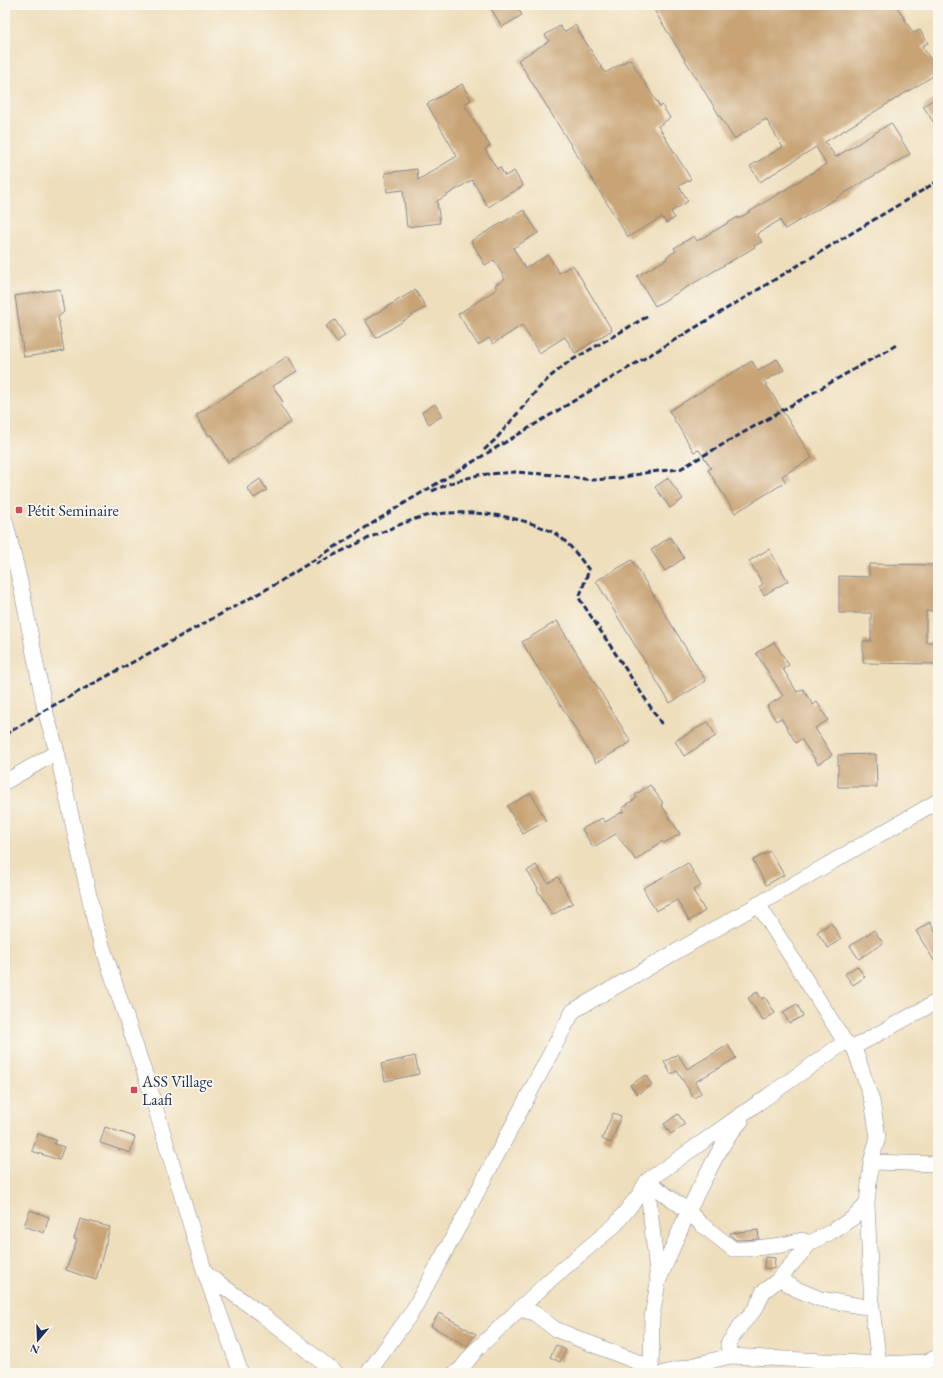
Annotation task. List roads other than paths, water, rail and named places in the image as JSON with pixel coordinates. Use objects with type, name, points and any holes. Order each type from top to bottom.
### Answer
[{"type":"street","points":[[5,520],[45,710],[57,752],[96,927],[148,1083],[205,1272],[241,1373]]},
{"type":"street","points":[[5,782],[57,752]]},
{"type":"street","points":[[368,1373],[412,1312],[573,1011],[938,800]]},
{"type":"street","points":[[758,904],[849,1044],[872,1101],[878,1137],[871,1162],[867,1204],[872,1308],[879,1364]]},
{"type":"street","points":[[455,1373],[461,1369],[476,1350],[556,1274],[615,1225],[639,1195],[647,1181],[768,1096],[849,1044],[938,1002]]},
{"type":"street","points":[[649,1373],[652,1317],[658,1282],[688,1210],[720,1147],[732,1130],[768,1096]]},
{"type":"street","points":[[871,1162],[938,1164]]},
{"type":"street","points":[[647,1181],[688,1210],[701,1224],[733,1249],[782,1245],[802,1240],[810,1243]]},
{"type":"street","points":[[647,1181],[658,1282]]},
{"type":"street","points":[[730,1356],[728,1344],[741,1325],[756,1308],[763,1292],[778,1280],[810,1243],[853,1218],[867,1204]]},
{"type":"street","points":[[205,1272],[336,1373]]},
{"type":"street","points":[[778,1280],[782,1280],[796,1289],[820,1299],[872,1308]]},
{"type":"street","points":[[520,1309],[534,1313],[555,1329],[640,1363],[649,1373]]},
{"type":"street","points":[[664,1373],[730,1356],[879,1364],[926,1362],[938,1357]]},
{"type":"railway","points":[[5,735],[45,710],[276,584],[403,504],[938,181]]},
{"type":"railway","points":[[484,450],[496,439],[538,389],[551,376],[567,363],[648,316]]},
{"type":"railway","points":[[432,491],[451,483],[478,475],[515,472],[556,475],[592,480],[619,478],[650,472],[680,469],[898,344]]},
{"type":"railway","points":[[316,564],[390,529],[430,515],[448,513],[486,514],[540,526],[559,536],[569,545],[589,570],[579,598],[663,726]]},
{"type":"place","name":"Pétit Seminaire","points":[[19,510]]},
{"type":"place","name":"ASS Village Laafi","points":[[134,1090]]}]
